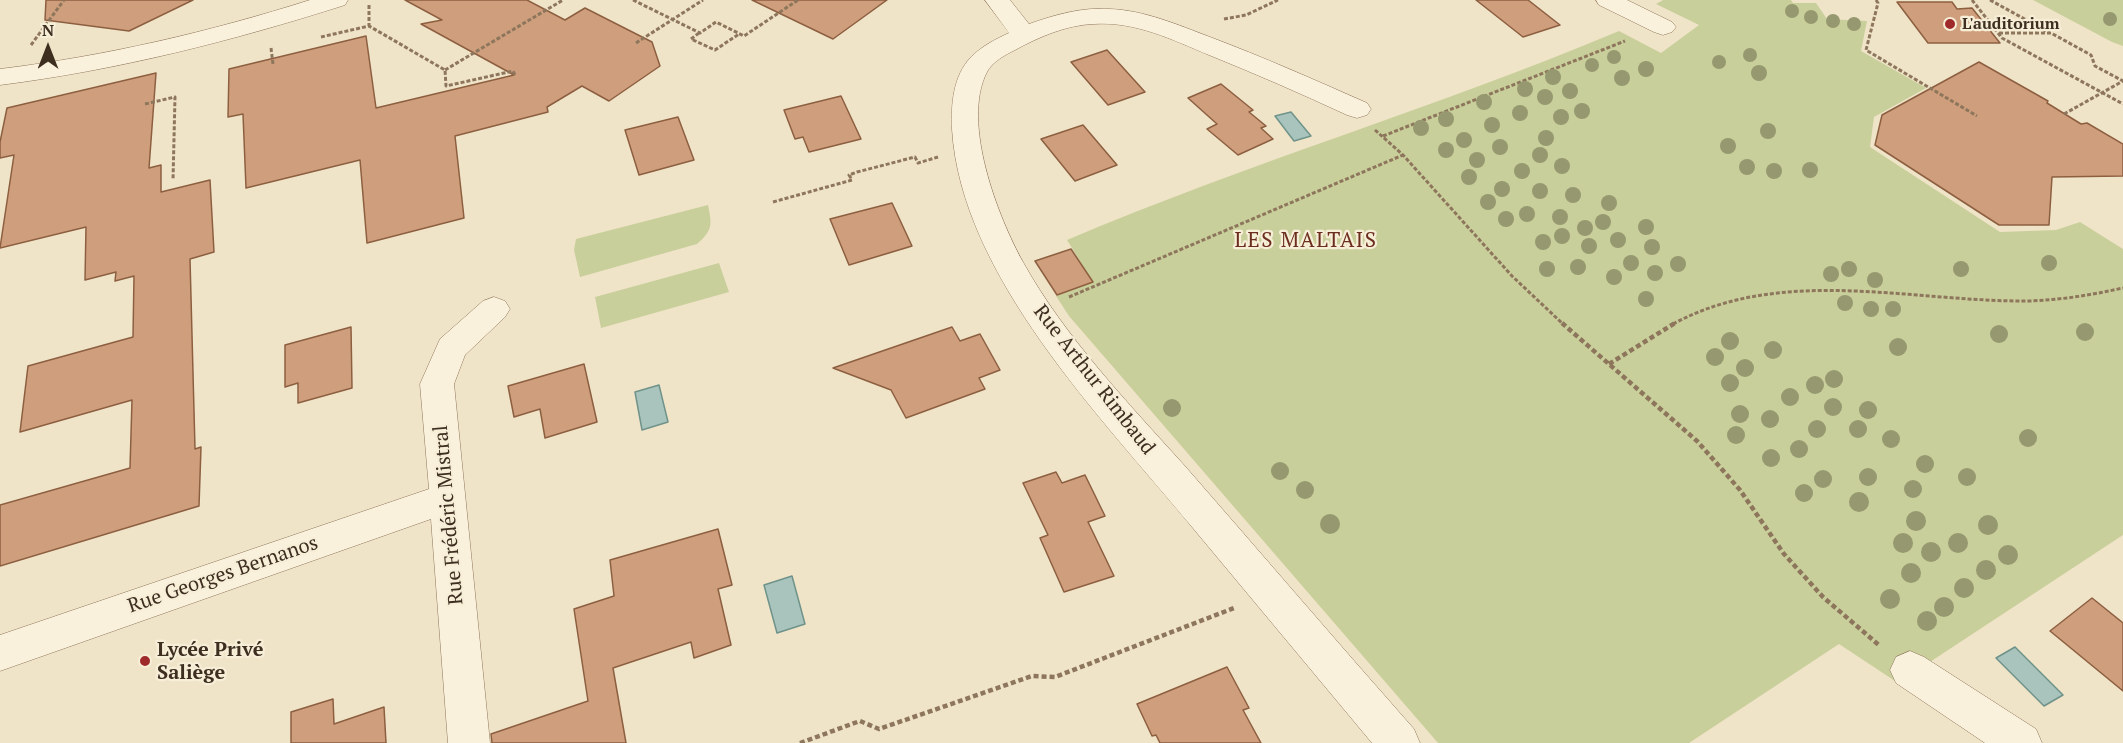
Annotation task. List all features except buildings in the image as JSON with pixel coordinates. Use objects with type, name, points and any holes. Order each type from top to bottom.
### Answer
[{"type":"street","points":[[4,77],[62,71],[140,53],[273,20],[336,0]]},
{"type":"street","points":[[997,0],[1024,35]]},
{"type":"street","points":[[1608,0],[1663,27]]},
{"type":"street","name":"Rue Arthur Rimbaud","points":[[1357,110],[1254,63],[1148,21],[1096,16],[1073,19],[1024,35],[1000,47],[980,63],[967,90],[965,114],[968,153],[985,208],[1007,261],[1057,338],[1134,433],[1398,743]]},
{"type":"street","name":"Rue Frédéric Mistral","points":[[469,743],[437,384],[451,348],[494,309]]},
{"type":"street","name":"Rue Georges Bernanos","points":[[0,653],[447,498]]},
{"type":"street","points":[[1910,670],[2021,743]]},
{"type":"path","points":[[4,77],[64,0]]},
{"type":"path","points":[[368,0],[369,26]]},
{"type":"path","points":[[445,70],[563,0]]},
{"type":"path","points":[[633,0],[699,33]]},
{"type":"path","points":[[636,43],[702,0]]},
{"type":"path","points":[[739,33],[715,50],[691,39],[716,22],[739,33],[744,36],[798,0]]},
{"type":"path","points":[[1234,19],[1254,14],[1267,4],[1278,0]]},
{"type":"path","points":[[1876,0],[1878,3],[1866,50],[1977,116]]},
{"type":"path","points":[[1972,0],[1974,6],[2002,38],[2123,104]]},
{"type":"path","points":[[1990,0],[2091,55],[2095,66],[2123,81]]},
{"type":"path","points":[[315,38],[369,26],[445,70]]},
{"type":"path","points":[[1383,136],[1663,27]]},
{"type":"path","points":[[1998,33],[2051,33]]},
{"type":"path","points":[[261,50],[271,48],[273,64]]},
{"type":"path","points":[[445,70],[446,86],[513,70],[515,75]]},
{"type":"path","points":[[2064,114],[2123,81]]},
{"type":"path","points":[[145,104],[176,97],[173,180]]},
{"type":"path","points":[[1357,110],[1403,155],[1512,276],[1697,441],[1740,490],[1784,554],[1823,597],[1910,670]]},
{"type":"path","points":[[1037,308],[1099,286],[1403,155]]},
{"type":"path","points":[[773,202],[852,180],[849,175],[915,157],[918,163],[924,161]]},
{"type":"path","points":[[1609,364],[1699,312],[1780,293],[1816,290],[1966,298],[2043,299],[2077,297],[2123,288]]},
{"type":"path","points":[[800,743],[860,721],[879,729],[1032,676],[1055,677],[1241,606]]},
{"type":"green space","points":[[1663,0],[1791,0],[1793,3],[1816,3],[1827,19],[1867,21],[1861,51],[1926,88],[1874,117],[1870,147],[2000,232],[2056,230],[2080,222],[2123,249],[2123,535],[1898,683],[1839,644],[1689,743],[1438,743],[1069,316],[1056,296],[1093,282],[1067,240],[1204,186],[1551,59],[1619,31],[1661,53],[1699,25],[1656,4]]},
{"type":"green space","points":[[2033,0],[2123,0],[2123,46],[2112,42]]},
{"type":"green space","points":[[708,205],[709,231],[697,244],[580,277],[574,250],[576,239]]},
{"type":"green space","points":[[719,263],[729,292],[601,328],[595,297]]},
{"type":"water","points":[[1291,112],[1311,136],[1294,141],[1275,116]]},
{"type":"water","points":[[659,385],[668,422],[642,430],[635,392]]},
{"type":"water","points":[[792,576],[805,624],[777,633],[764,585]]},
{"type":"water","points":[[2015,647],[2063,695],[2044,706],[1996,658]]},
{"type":"place","name":"L'auditorium","points":[[1950,24]]},
{"type":"place","name":"Lycée Privé Saliège","points":[[145,661]]},
{"type":"district","name":"LES MALTAIS","points":[[1306,241]]}]
